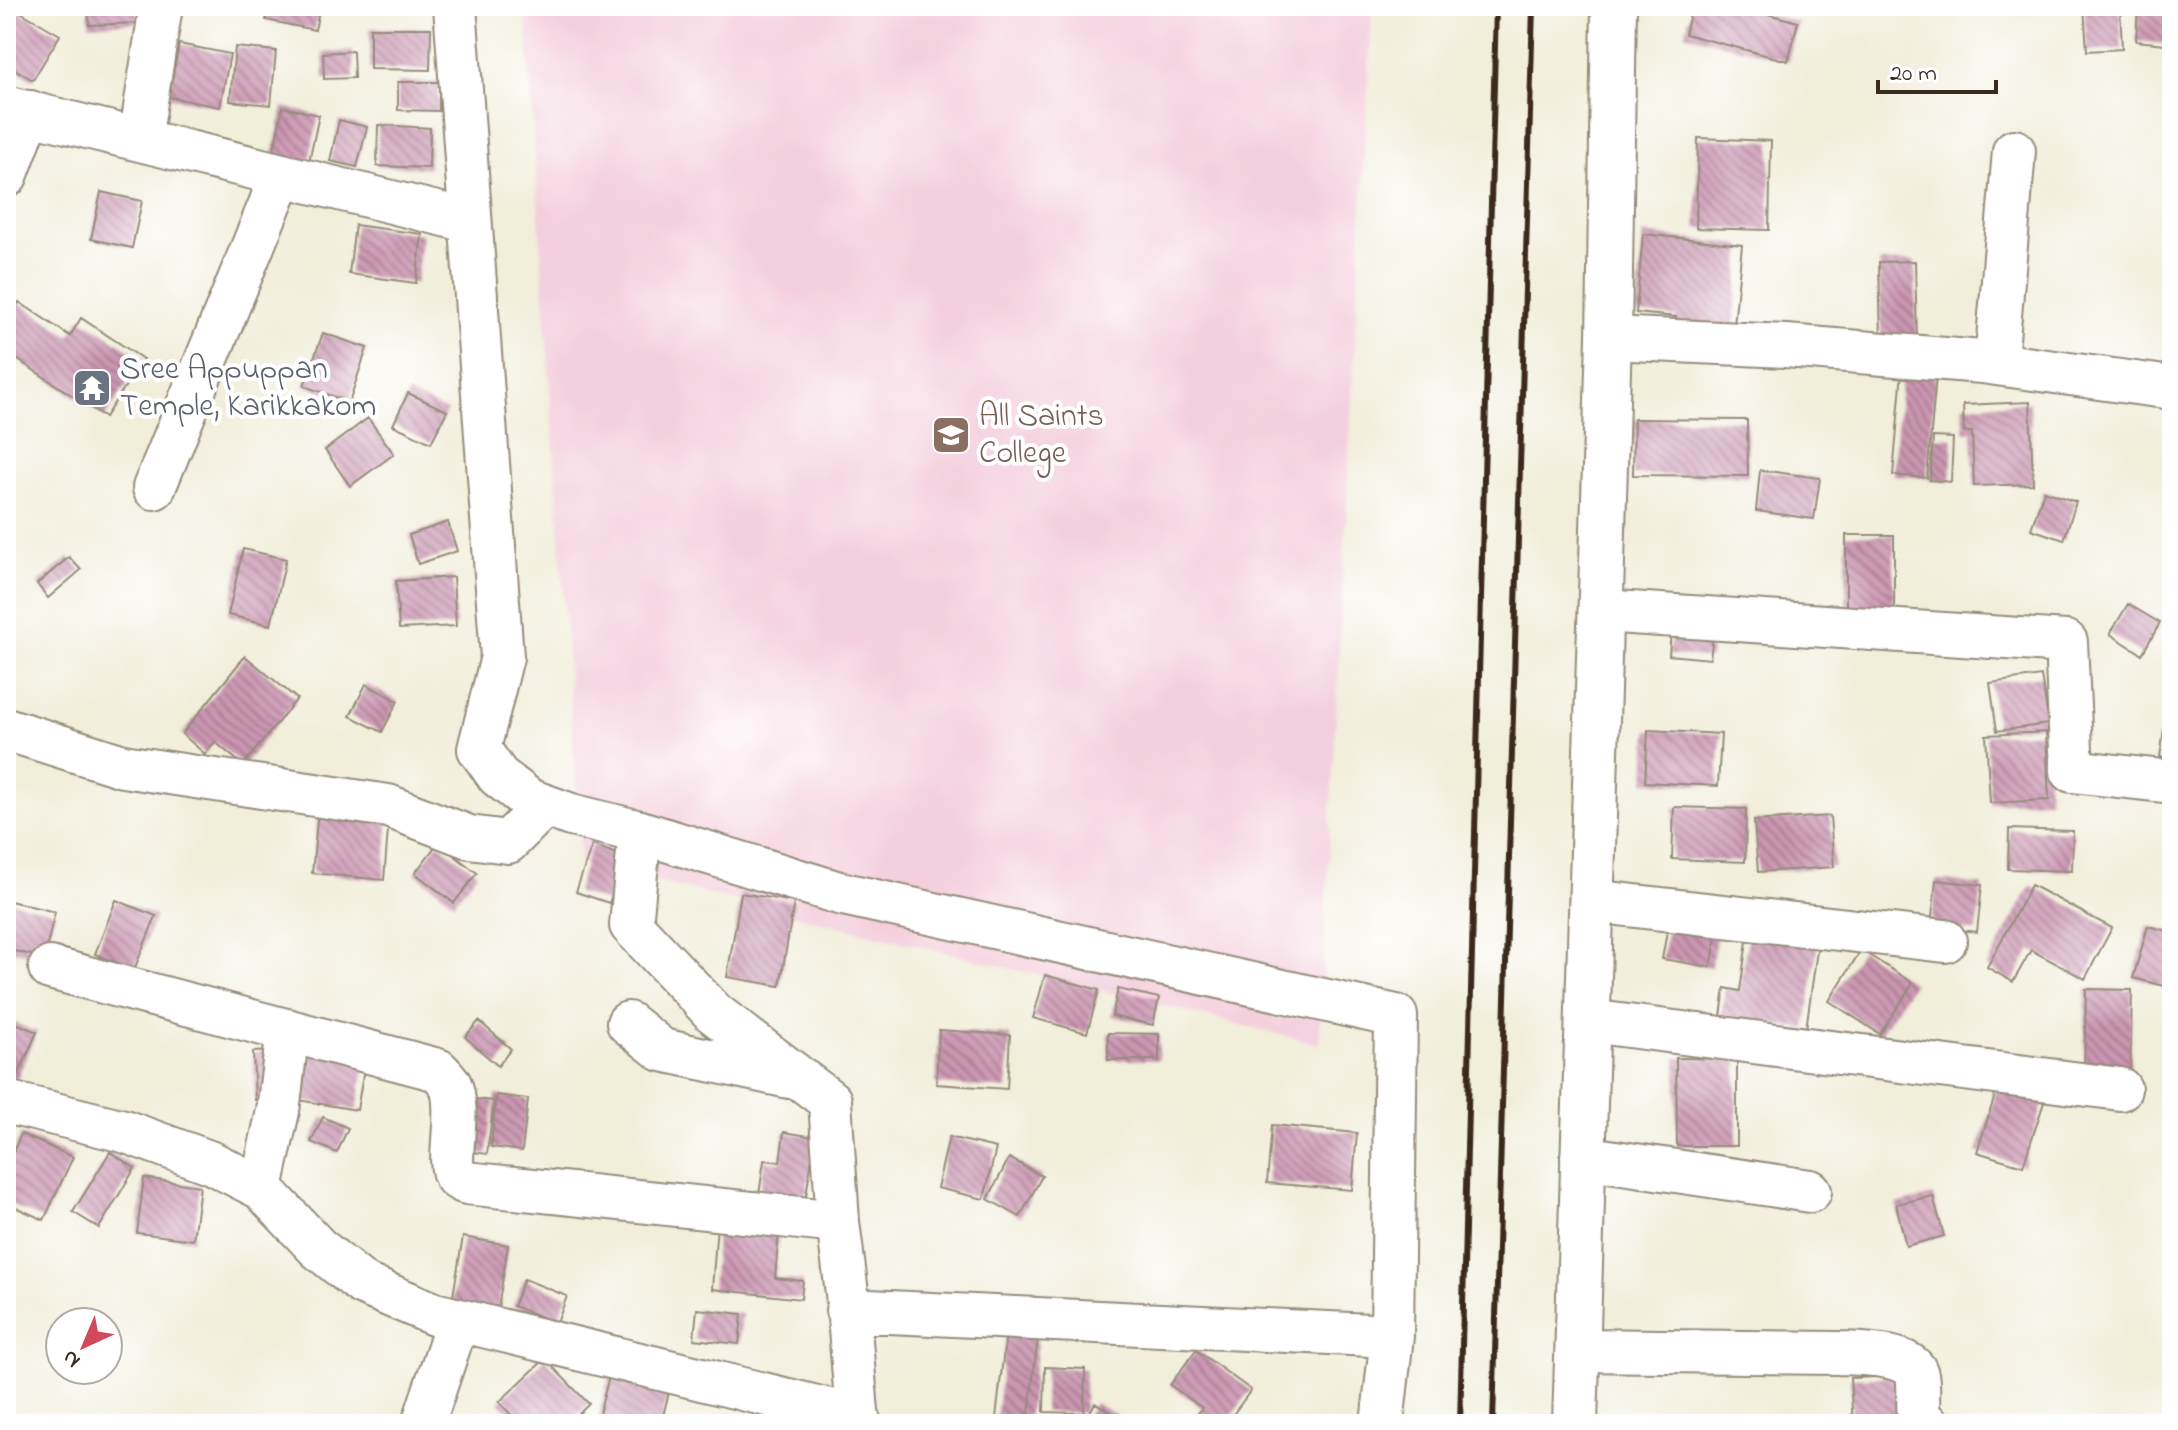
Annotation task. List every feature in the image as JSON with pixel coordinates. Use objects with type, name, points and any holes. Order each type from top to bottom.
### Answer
[{"type":"main road","points":[[1575,1424],[1609,338],[1614,6]]},
{"type":"street","points":[[140,140],[161,6]]},
{"type":"street","points":[[455,6],[502,657],[479,749],[498,776],[529,800],[839,893],[1396,1016],[1392,1336],[1382,1424]]},
{"type":"street","points":[[6,176],[18,110],[469,221]]},
{"type":"street","points":[[1996,363],[2014,151]]},
{"type":"street","points":[[154,488],[282,175]]},
{"type":"street","points":[[1609,338],[1786,346],[1996,363],[2172,388]]},
{"type":"street","points":[[1601,611],[2066,642],[2072,771],[2172,782]]},
{"type":"street","points":[[6,729],[123,766],[388,806],[469,837],[508,842],[544,806]]},
{"type":"street","points":[[6,1102],[124,1131],[212,1163],[261,1188],[318,1248],[363,1284],[434,1314],[858,1420],[838,1222],[830,1101],[714,1013],[631,925],[640,832]]},
{"type":"street","points":[[1591,901],[1945,941]]},
{"type":"street","points":[[50,968],[438,1070],[449,1083],[455,1103],[451,1168],[456,1178],[466,1183],[838,1222]]},
{"type":"street","points":[[1589,1021],[2120,1089]]},
{"type":"street","points":[[628,1023],[662,1050],[802,1080]]},
{"type":"street","points":[[261,1188],[278,1111],[288,1030]]},
{"type":"street","points":[[1582,1157],[1810,1191]]},
{"type":"street","points":[[847,1310],[1392,1336]]},
{"type":"street","points":[[423,1424],[458,1320]]},
{"type":"street","points":[[1577,1350],[1838,1353],[1906,1361],[1916,1372],[1919,1417],[1927,1424]]},
{"type":"shaded area","name":"All Saints College","points":[[525,6],[1372,6],[1319,1044],[581,863]]},
{"type":"building","points":[[88,6],[137,6],[138,23],[89,25]]},
{"type":"building","points":[[269,6],[320,6],[315,30],[266,20]]},
{"type":"building","points":[[1692,6],[1737,6],[1798,22],[1788,61],[1685,34]]},
{"type":"building","points":[[2084,6],[2120,6],[2122,49],[2087,51]]},
{"type":"building","points":[[2138,6],[2167,6],[2165,44],[2136,41]]},
{"type":"building","points":[[12,7],[60,35],[33,80],[6,64],[6,17]]},
{"type":"building","points":[[370,28],[431,28],[430,70],[370,69]]},
{"type":"building","points":[[179,44],[230,54],[220,107],[169,97]]},
{"type":"building","points":[[235,47],[276,51],[271,105],[230,101]]},
{"type":"building","points":[[353,51],[354,78],[324,79],[323,53]]},
{"type":"building","points":[[398,82],[439,82],[439,111],[398,110]]},
{"type":"building","points":[[283,107],[319,115],[308,166],[272,158]]},
{"type":"building","points":[[339,120],[367,127],[357,167],[330,161]]},
{"type":"building","points":[[378,125],[430,128],[429,168],[377,166]]},
{"type":"building","points":[[1698,138],[1771,141],[1769,230],[1696,228]]},
{"type":"building","points":[[101,192],[142,201],[132,248],[91,239]]},
{"type":"building","points":[[355,225],[422,234],[416,283],[349,274]]},
{"type":"building","points":[[1643,234],[1742,245],[1733,336],[1675,330],[1676,317],[1636,313]]},
{"type":"building","points":[[1915,261],[1917,339],[1881,340],[1879,262]]},
{"type":"building","name":"Sree Appuppan Temple, Karikkakom","points":[[19,302],[70,336],[81,318],[143,359],[105,417],[6,352],[6,322]]},
{"type":"building","points":[[323,333],[367,348],[349,402],[304,386]]},
{"type":"building","points":[[1902,371],[1936,374],[1927,478],[1893,475]]},
{"type":"building","points":[[408,393],[447,411],[431,443],[393,425]]},
{"type":"building","points":[[2030,402],[2033,484],[1974,486],[1972,432],[1964,432],[1963,405]]},
{"type":"building","points":[[368,418],[394,454],[350,486],[325,450]]},
{"type":"building","points":[[1634,419],[1747,420],[1748,476],[1633,475]]},
{"type":"building","points":[[1933,437],[1953,438],[1951,482],[1930,480]]},
{"type":"building","points":[[1760,470],[1820,478],[1814,519],[1756,511]]},
{"type":"building","points":[[2044,491],[2076,502],[2064,540],[2031,529]]},
{"type":"building","points":[[448,522],[457,551],[418,564],[409,535]]},
{"type":"building","points":[[1846,535],[1894,535],[1894,613],[1846,612]]},
{"type":"building","points":[[243,549],[286,559],[271,625],[228,615]]},
{"type":"building","points":[[69,557],[81,570],[48,598],[37,584]]},
{"type":"building","points":[[453,577],[456,626],[399,629],[396,581]]},
{"type":"building","points":[[2128,604],[2160,623],[2142,654],[2110,634]]},
{"type":"building","points":[[1671,631],[1713,635],[1710,659],[1669,655]]},
{"type":"building","points":[[245,656],[297,699],[243,765],[215,742],[205,754],[182,734]]},
{"type":"building","points":[[2041,676],[2049,724],[1997,731],[1990,683]]},
{"type":"building","points":[[366,684],[398,701],[382,732],[350,716]]},
{"type":"building","points":[[2168,700],[2172,701],[2172,759],[2160,757]]},
{"type":"building","points":[[1648,730],[1721,734],[1718,786],[1645,782]]},
{"type":"building","points":[[2046,732],[2049,800],[1990,803],[1986,735]]},
{"type":"building","points":[[1674,807],[1746,809],[1745,862],[1672,859]]},
{"type":"building","points":[[318,810],[389,817],[384,880],[312,873]]},
{"type":"building","points":[[1830,816],[1834,867],[1758,872],[1754,821]]},
{"type":"building","points":[[2009,829],[2073,831],[2072,871],[2008,869]]},
{"type":"building","points":[[438,843],[477,873],[454,903],[415,873]]},
{"type":"building","points":[[592,845],[626,857],[609,903],[576,892]]},
{"type":"building","points":[[1936,880],[1982,885],[1977,932],[1931,927]]},
{"type":"building","points":[[2031,885],[2112,928],[2085,979],[2031,950],[2013,982],[1987,967]]},
{"type":"building","points":[[741,893],[794,902],[780,986],[727,977]]},
{"type":"building","points":[[6,900],[55,912],[44,958],[6,949]]},
{"type":"building","points":[[116,900],[156,916],[134,970],[95,954]]},
{"type":"building","points":[[1668,926],[1717,935],[1711,967],[1662,959]]},
{"type":"building","points":[[1749,926],[1819,936],[1806,1029],[1721,1016],[1725,988],[1740,991]]},
{"type":"building","points":[[2148,926],[2172,932],[2172,988],[2133,978]]},
{"type":"building","points":[[1861,950],[1913,983],[1880,1034],[1829,1001]]},
{"type":"building","points":[[1045,975],[1099,990],[1087,1033],[1033,1018]]},
{"type":"building","points":[[1118,989],[1159,998],[1153,1025],[1112,1016]]},
{"type":"building","points":[[2086,989],[2132,990],[2130,1076],[2084,1074]]},
{"type":"building","points":[[6,1019],[37,1032],[9,1097],[6,1095]]},
{"type":"building","points":[[479,1021],[511,1049],[498,1066],[465,1037]]},
{"type":"building","points":[[939,1030],[1010,1035],[1007,1089],[936,1084]]},
{"type":"building","points":[[1108,1033],[1159,1034],[1159,1060],[1108,1060]]},
{"type":"building","points":[[295,1044],[366,1057],[357,1110],[286,1098]]},
{"type":"building","points":[[273,1051],[276,1099],[255,1100],[253,1052]]},
{"type":"building","points":[[1676,1058],[1737,1059],[1737,1146],[1677,1146]]},
{"type":"building","points":[[1998,1086],[2044,1102],[2023,1166],[1977,1152]]},
{"type":"building","points":[[496,1095],[528,1099],[522,1151],[491,1147]]},
{"type":"building","points":[[462,1098],[494,1101],[487,1154],[456,1150]]},
{"type":"building","points":[[323,1117],[348,1128],[337,1153],[311,1142]]},
{"type":"building","points":[[1272,1125],[1357,1133],[1352,1190],[1267,1183]]},
{"type":"building","points":[[784,1132],[815,1137],[804,1209],[758,1202],[764,1160],[780,1162]]},
{"type":"building","points":[[21,1134],[73,1157],[44,1220],[6,1203],[6,1168]]},
{"type":"building","points":[[949,1137],[996,1148],[984,1199],[937,1188]]},
{"type":"building","points":[[110,1152],[135,1168],[99,1228],[73,1212]]},
{"type":"building","points":[[1009,1158],[1042,1176],[1020,1217],[988,1199]]},
{"type":"building","points":[[144,1178],[200,1186],[193,1240],[137,1233]]},
{"type":"building","points":[[1933,1196],[1944,1236],[1906,1246],[1896,1204]]},
{"type":"building","points":[[717,1225],[779,1231],[775,1278],[803,1281],[801,1299],[712,1289]]},
{"type":"building","points":[[463,1237],[508,1245],[497,1315],[451,1308]]},
{"type":"building","points":[[524,1279],[567,1296],[557,1323],[513,1306]]},
{"type":"building","points":[[697,1309],[742,1314],[739,1344],[694,1339]]},
{"type":"building","points":[[1006,1333],[1038,1336],[1028,1422],[996,1418]]},
{"type":"building","points":[[1196,1350],[1251,1390],[1226,1424],[1190,1424],[1202,1408],[1170,1385]]},
{"type":"building","points":[[545,1359],[589,1404],[568,1424],[520,1424],[499,1402]]},
{"type":"building","points":[[1045,1367],[1085,1369],[1084,1413],[1044,1412]]},
{"type":"building","points":[[611,1369],[671,1384],[661,1424],[621,1424],[598,1418]]},
{"type":"building","points":[[1904,1376],[1906,1424],[1853,1424],[1850,1378]]},
{"type":"building","points":[[1095,1403],[1132,1424],[1083,1424]]},
{"type":"railway","points":[[1460,1424],[1496,6]]},
{"type":"railway","points":[[1493,1424],[1533,6]]},
{"type":"place","name":"Sree Appuppan Temple, Karikkakom","points":[[92,388]]},
{"type":"place","name":"All Saints College","points":[[951,435]]}]
